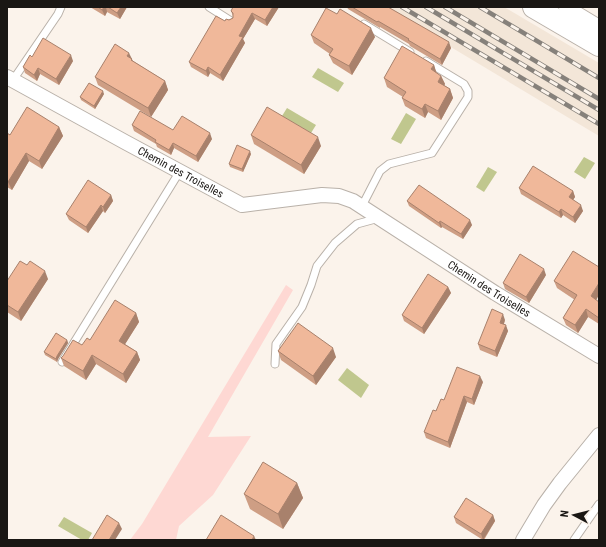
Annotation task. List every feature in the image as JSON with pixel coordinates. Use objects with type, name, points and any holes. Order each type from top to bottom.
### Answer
[{"type":"main road","points":[[534,7],[599,45]]},
{"type":"street","points":[[566,7],[599,27]]},
{"type":"street","name":"Chemin des Troiselles","points":[[10,78],[242,205],[322,194],[339,196],[354,201],[495,293],[599,356]]},
{"type":"street","points":[[523,540],[560,482],[599,435]]},
{"type":"lane","name":"Chemin des Troiselles","points":[[10,78],[58,14],[61,7]]},
{"type":"lane","points":[[209,7],[231,21]]},
{"type":"lane","points":[[358,21],[413,54]]},
{"type":"lane","points":[[362,206],[380,171],[390,164],[432,153],[468,97],[468,91],[464,84],[420,58]]},
{"type":"lane","points":[[62,362],[180,171]]},
{"type":"lane","points":[[275,364],[276,344],[302,307],[317,266],[335,243],[357,224],[380,218]]},
{"type":"lane","points":[[574,540],[599,504]]},
{"type":"shaded area","points":[[384,7],[504,7],[599,63],[599,136]]},
{"type":"shaded area","points":[[318,68],[344,83],[338,92],[312,77]]},
{"type":"shaded area","points":[[287,108],[316,125],[311,133],[282,116]]},
{"type":"shaded area","points":[[406,113],[416,119],[401,144],[391,139]]},
{"type":"shaded area","points":[[584,157],[595,163],[585,179],[574,172]]},
{"type":"shaded area","points":[[488,167],[497,172],[484,192],[476,187]]},
{"type":"shaded area","points":[[286,285],[293,290],[208,437],[251,436],[213,495],[179,526],[176,540],[130,540],[142,524]]},
{"type":"shaded area","points":[[347,368],[369,385],[361,398],[338,380]]},
{"type":"shaded area","points":[[64,517],[92,533],[88,540],[82,540],[58,526]]},
{"type":"building","points":[[108,7],[121,7],[117,13]]},
{"type":"building","points":[[233,7],[273,7],[265,20],[252,13],[239,36],[243,37],[220,75],[208,67],[206,71],[189,62],[216,16],[225,21],[226,19],[229,20],[233,18],[233,13],[231,11]]},
{"type":"building","points":[[352,7],[388,7],[449,42],[440,59],[408,40],[409,39]]},
{"type":"building","points":[[326,8],[337,14],[340,9],[371,28],[349,66],[329,55],[333,49],[311,35]]},
{"type":"building","points":[[43,38],[71,55],[56,79],[38,68],[34,75],[23,67],[30,55],[32,57]]},
{"type":"building","points":[[115,44],[129,53],[127,56],[132,59],[131,60],[165,81],[148,108],[95,77]]},
{"type":"building","points":[[402,46],[434,65],[431,69],[441,76],[438,82],[450,89],[438,111],[425,104],[422,109],[402,98],[406,92],[384,78]]},
{"type":"building","points":[[89,83],[103,91],[94,106],[80,97]]},
{"type":"building","points":[[27,107],[59,127],[39,161],[26,153],[8,182],[7,133],[10,135]]},
{"type":"building","points":[[267,107],[318,137],[301,165],[251,135]]},
{"type":"building","points":[[140,111],[173,130],[182,116],[210,133],[196,156],[173,143],[169,150],[155,142],[156,140],[132,125]]},
{"type":"building","points":[[237,145],[250,151],[242,169],[229,164]]},
{"type":"building","points":[[533,166],[573,191],[569,197],[581,205],[573,217],[561,209],[559,212],[519,188]]},
{"type":"building","points":[[88,180],[111,195],[103,207],[101,205],[86,227],[66,214]]},
{"type":"building","points":[[419,185],[470,220],[461,234],[440,221],[439,223],[407,201]]},
{"type":"building","points":[[573,251],[599,267],[599,283],[591,296],[599,302],[599,318],[586,309],[575,325],[563,318],[577,295],[554,281]]},
{"type":"building","points":[[520,254],[544,269],[526,297],[503,283]]},
{"type":"building","points":[[20,261],[27,265],[30,261],[45,271],[18,312],[7,305],[7,281]]},
{"type":"building","points":[[428,274],[448,287],[422,328],[402,315]]},
{"type":"building","points":[[115,300],[136,313],[119,341],[137,352],[123,374],[92,355],[83,371],[61,358],[73,340],[82,345],[87,338],[90,340]]},
{"type":"building","points":[[492,309],[503,314],[500,323],[506,325],[495,351],[478,344]]},
{"type":"building","points":[[298,323],[333,348],[313,376],[278,351]]},
{"type":"building","points":[[56,333],[67,340],[56,359],[44,352]]},
{"type":"building","points":[[457,367],[480,376],[472,399],[464,396],[448,442],[424,432],[433,410],[436,411],[441,399],[444,400]]},
{"type":"building","points":[[263,462],[297,483],[278,514],[244,494]]},
{"type":"building","points":[[466,498],[493,515],[481,534],[454,517]]},
{"type":"building","points":[[107,515],[119,523],[109,540],[92,540]]},
{"type":"building","points":[[221,515],[254,536],[252,540],[206,540]]},
{"type":"railway","points":[[402,7],[599,124]]},
{"type":"railway","points":[[426,7],[599,110]]},
{"type":"railway","points":[[445,7],[599,99]]},
{"type":"railway","points":[[480,7],[599,78]]}]
